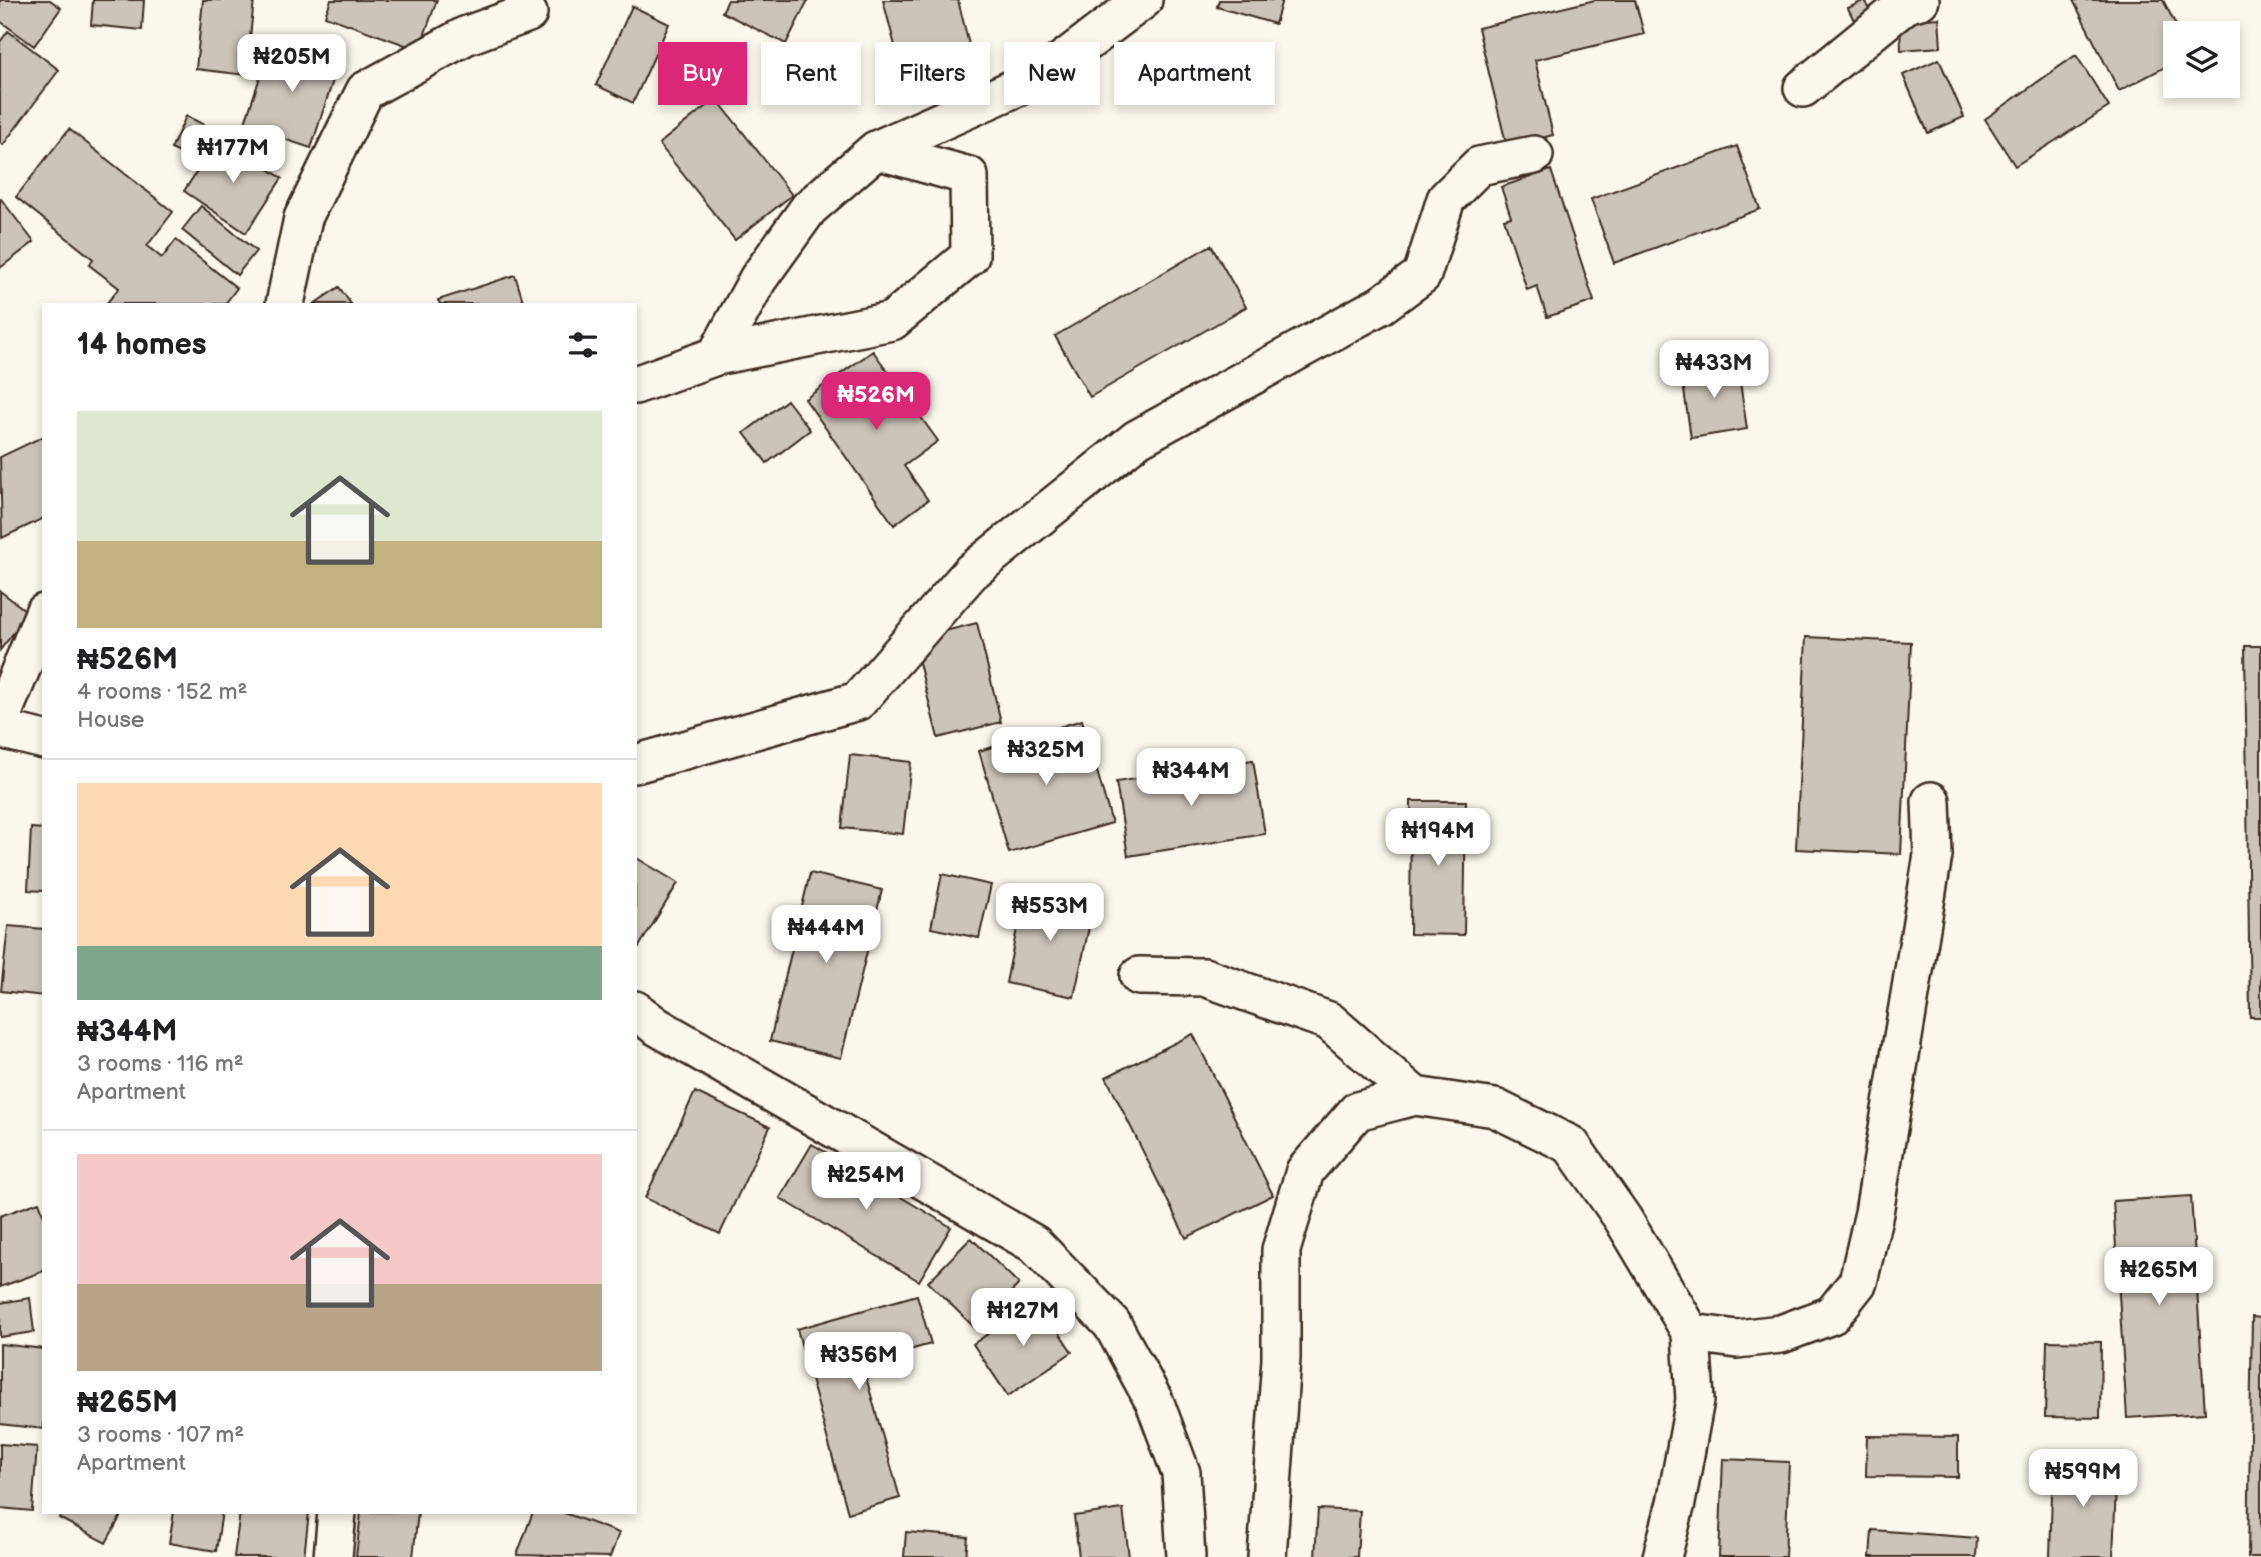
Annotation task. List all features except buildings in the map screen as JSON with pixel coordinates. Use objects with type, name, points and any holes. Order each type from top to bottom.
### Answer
[{"type":"street","points":[[716,356],[758,279],[809,208],[876,150],[1042,76],[1143,0]]},
{"type":"street","points":[[1802,88],[1906,4],[1920,0]]},
{"type":"street","points":[[285,303],[303,218],[365,91],[465,36],[528,13]]},
{"type":"street","points":[[637,384],[716,356],[891,321],[970,256],[969,176],[876,150]]},
{"type":"street","points":[[637,763],[858,701],[971,572],[1137,439],[1381,305],[1422,275],[1446,199],[1479,166],[1534,155]]},
{"type":"street","points":[[0,720],[42,618]]},
{"type":"street","points":[[0,729],[42,740]]},
{"type":"street","points":[[1691,1333],[1737,1339],[1781,1334],[1832,1315],[1858,1282],[1874,1213],[1933,855],[1931,801]]},
{"type":"street","points":[[1139,976],[1204,977],[1329,1021],[1415,1097]]},
{"type":"street","points":[[637,1012],[656,1026],[1034,1244],[1112,1324],[1154,1403],[1181,1473],[1186,1557]]},
{"type":"street","points":[[1267,1557],[1282,1359],[1281,1250],[1305,1171],[1357,1111],[1415,1097],[1495,1108],[1572,1145],[1623,1219],[1691,1333],[1695,1400],[1676,1503],[1662,1557]]},
{"type":"street","points":[[333,1557],[337,1514]]}]
